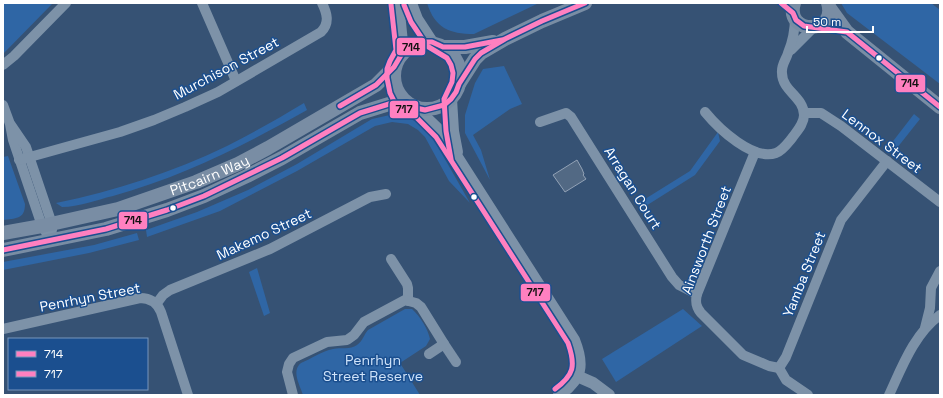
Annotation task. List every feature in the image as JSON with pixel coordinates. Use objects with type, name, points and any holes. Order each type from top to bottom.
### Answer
[{"type":"main road","points":[[505,39],[466,46],[422,42],[412,46],[403,52],[394,67],[393,77],[395,87],[400,96],[411,106],[425,110],[444,105],[456,92],[459,84],[475,59],[481,53],[505,39],[542,21],[585,3]]},
{"type":"main road","points":[[781,3],[794,11],[798,23],[804,26],[847,32]]},
{"type":"main road","points":[[814,27],[820,25],[828,16],[828,5]]},
{"type":"main road","points":[[828,5],[847,32],[940,107]]},
{"type":"main road","points":[[438,44],[452,53],[458,62],[460,73],[459,84]]},
{"type":"main road","name":"Pitcairn Way","points":[[3,233],[118,209],[196,182],[238,164],[268,148],[376,85],[394,67]]},
{"type":"main road","name":"Pitcairn Way","points":[[3,250],[106,229],[167,210],[204,196],[247,176],[282,158],[360,113],[389,104],[411,106]]},
{"type":"street","points":[[3,65],[14,56],[66,3]]},
{"type":"street","points":[[202,3],[236,81]]},
{"type":"street","name":"Murchison Street","points":[[19,160],[138,126],[200,101],[323,30],[326,26],[327,19],[322,3]]},
{"type":"street","points":[[398,3],[403,52]]},
{"type":"street","points":[[412,3],[417,19],[438,44]]},
{"type":"street","points":[[705,112],[723,131],[755,152],[770,154],[781,150],[800,127],[804,113],[802,105],[788,90],[782,78],[783,63],[794,34],[794,11]]},
{"type":"street","points":[[788,53],[814,27]]},
{"type":"street","points":[[451,98],[453,130],[458,159]]},
{"type":"street","points":[[3,106],[10,124],[19,160],[47,225]]},
{"type":"street","points":[[411,106],[441,132],[574,340],[579,355],[580,368],[577,376],[569,388],[559,395]]},
{"type":"street","name":"Arragan Court","points":[[540,122],[566,113],[572,117],[672,278],[679,285],[697,294]]},
{"type":"street","name":"Lennox Street","points":[[804,113],[821,114],[841,126],[940,202]]},
{"type":"street","points":[[10,124],[26,146],[30,157],[51,240]]},
{"type":"street","name":"Ainsworth Street","points":[[755,152],[697,294],[696,300],[697,308],[700,313],[738,350],[749,358],[769,366],[779,368]]},
{"type":"street","name":"Yamba Street","points":[[779,368],[786,357],[841,220],[887,162]]},
{"type":"street","name":"Makemo Street","points":[[157,303],[163,295],[170,290],[270,249],[370,197],[386,194]]},
{"type":"street","points":[[391,259],[407,284],[408,300]]},
{"type":"street","points":[[925,328],[930,308],[931,288],[940,271]]},
{"type":"street","name":"Penrhyn Street","points":[[3,329],[140,298],[146,298],[157,303],[162,312],[188,395]]},
{"type":"street","points":[[293,395],[287,372],[289,364],[293,358],[327,342],[347,340],[354,335],[364,322],[401,302],[408,300],[421,307],[456,362]]},
{"type":"street","points":[[889,395],[906,357],[925,328],[940,315]]},
{"type":"street","points":[[429,354],[444,344]]},
{"type":"street","points":[[779,368],[786,380],[808,395]]},
{"type":"street","points":[[577,376],[593,383],[609,395]]},
{"type":"green space","points":[[3,3],[53,3],[3,54]]},
{"type":"green space","points":[[427,3],[539,3],[474,34],[465,34],[450,31],[439,24],[430,12]]},
{"type":"green space","points":[[841,3],[931,3],[940,10],[940,84],[847,13]]},
{"type":"green space","points":[[504,66],[522,104],[510,109],[473,135],[481,150],[490,180],[465,133],[465,115],[475,83],[483,69]]},
{"type":"green space","points":[[304,103],[307,110],[236,148],[189,169],[139,188],[88,203],[62,207],[56,203],[122,187],[186,164],[237,141]]},
{"type":"green space","points":[[914,114],[920,119],[893,153],[887,149]]},
{"type":"green space","points":[[390,115],[412,120],[420,124],[430,133],[470,203],[449,181],[425,137],[418,130],[408,124],[392,122],[375,126],[297,171],[220,211],[147,237],[146,230],[197,212],[248,190],[297,164],[372,119]]},
{"type":"green space","points":[[718,132],[720,141],[695,175],[641,209],[637,204],[690,171]]},
{"type":"green space","points":[[8,156],[25,204],[25,209],[21,216],[3,220],[3,157]]},
{"type":"green space","points":[[137,233],[139,240],[89,253],[3,270],[3,262],[94,245]]},
{"type":"green space","points":[[257,268],[270,313],[264,316],[249,272]]},
{"type":"green space","name":"Penrhyn Street Reserve","points":[[405,309],[412,309],[418,315],[426,327],[430,339],[426,346],[400,363],[420,395],[303,395],[296,374],[298,366],[301,363],[329,350],[354,347],[361,342],[368,330]]},
{"type":"green space","points":[[683,309],[702,326],[616,382],[602,359]]},
{"type":"building","points":[[577,160],[586,179],[565,192],[553,175]]},
{"type":"transit line","name":"714","points":[[3,250],[106,229],[167,210],[204,196],[282,158],[360,113],[389,104],[407,103],[416,108],[425,110],[444,105],[456,92],[459,84],[475,59],[481,53],[505,39],[542,21],[585,3]]},
{"type":"transit line","name":"714","points":[[781,3],[793,13],[796,20],[804,26],[847,32],[940,107]]},
{"type":"transit line","name":"717","points":[[391,4],[396,50],[387,69],[390,93],[394,101],[400,107],[415,116],[436,137],[568,343],[571,351],[572,369],[566,379],[555,389]]},
{"type":"transit line","name":"717","points":[[404,5],[411,22],[427,46],[447,58],[451,65],[453,73],[452,82],[444,99],[446,131],[451,159]]},
{"type":"transit line","name":"714","points":[[340,106],[376,85],[394,67],[403,52],[412,46],[422,42],[432,42],[443,47],[465,47],[502,40]]}]
